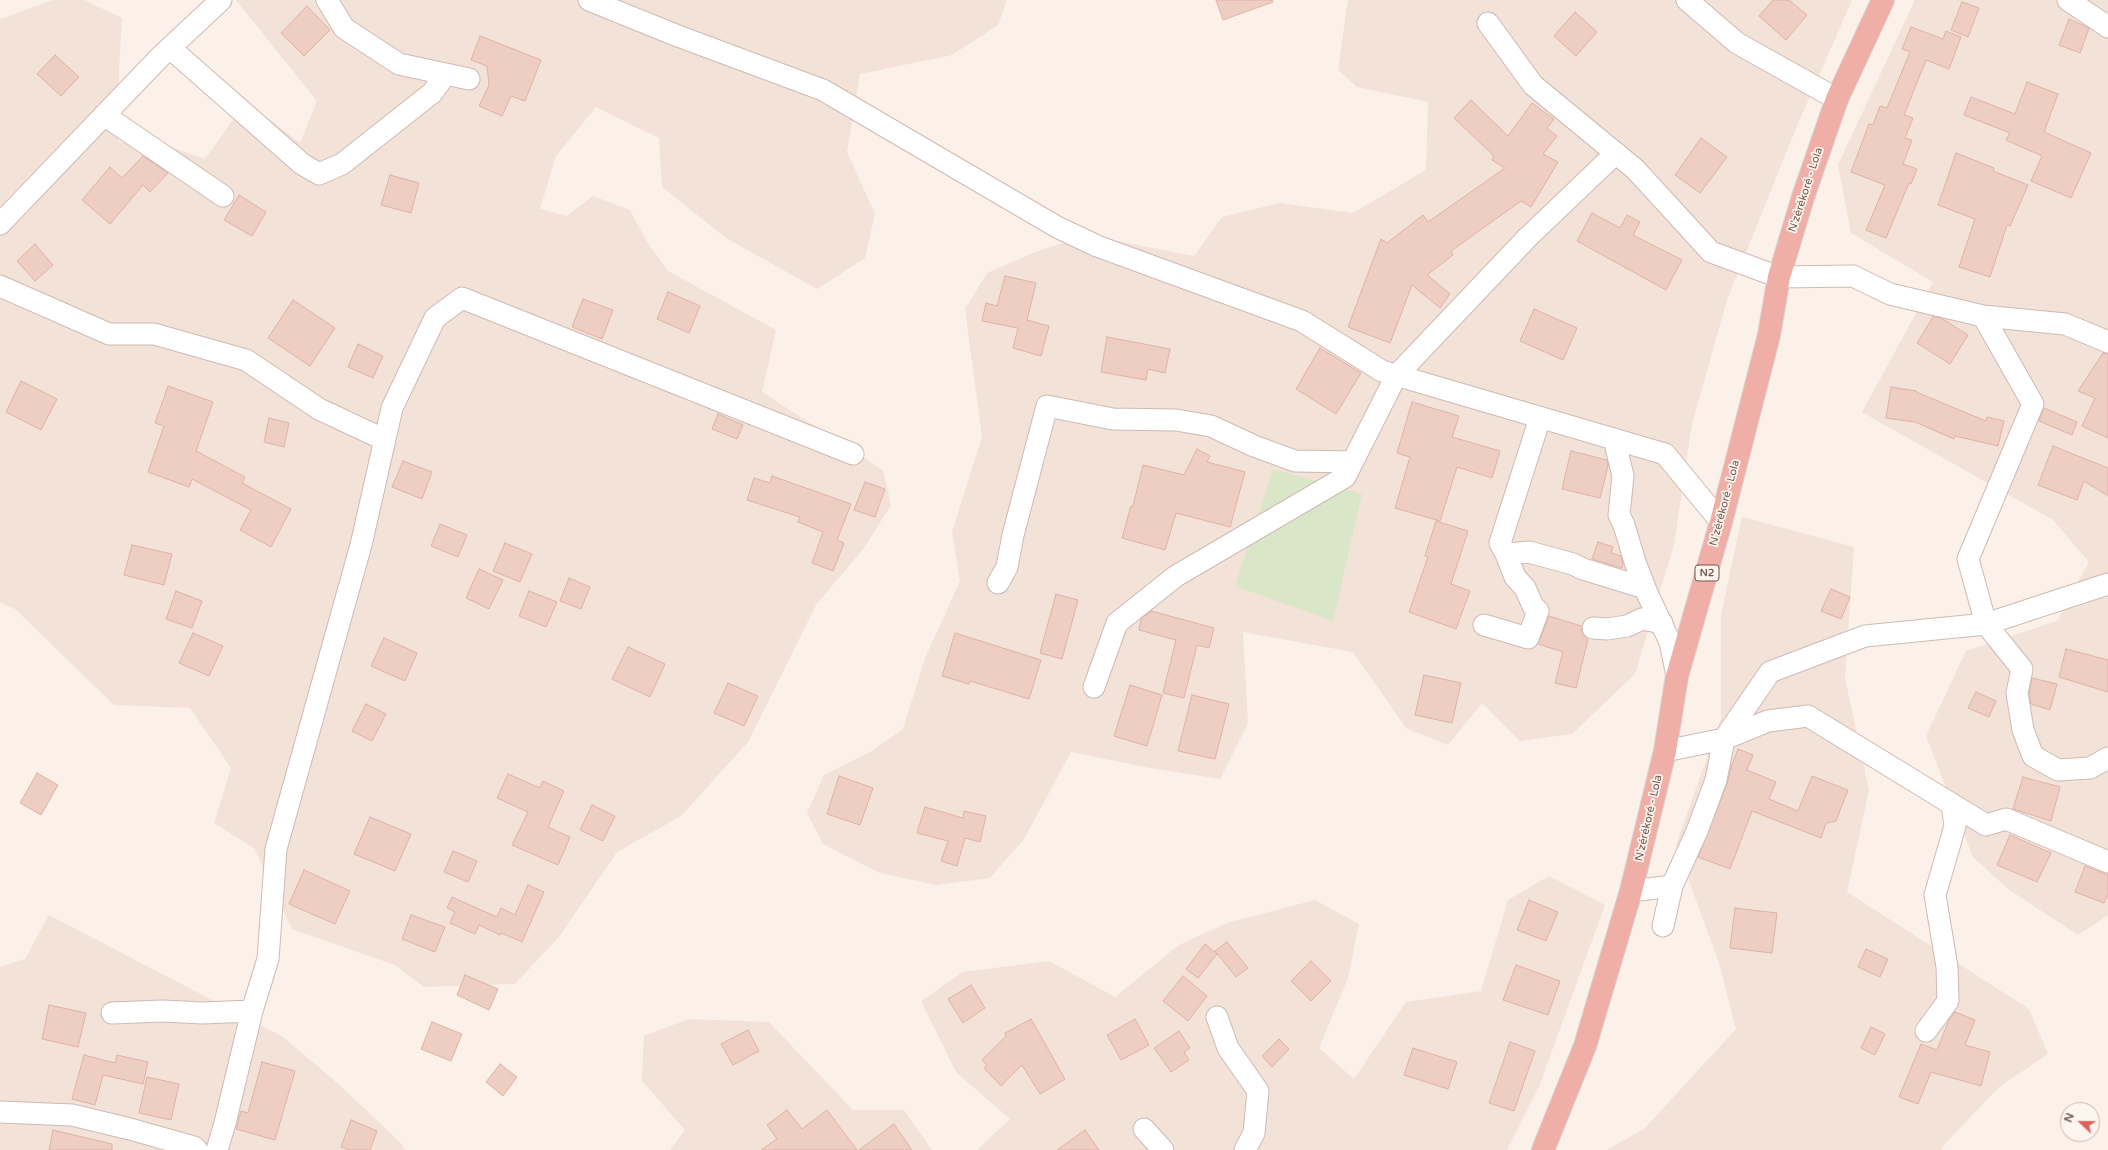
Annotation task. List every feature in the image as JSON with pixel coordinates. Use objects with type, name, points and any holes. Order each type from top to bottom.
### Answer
[{"type":"highway","name":"N'zérékoré - Lola","points":[[1543,1150],[1585,1046],[1631,890],[1665,751],[1677,676],[1721,522],[1769,335],[1779,277],[1803,197],[1837,99],[1883,0]]},
{"type":"street","points":[[0,224],[104,115],[220,0]]},
{"type":"street","points":[[327,0],[344,28],[399,64],[469,79]]},
{"type":"street","points":[[589,0],[678,36],[823,90],[1057,227],[1097,246],[1302,321],[1382,371],[1665,454],[1721,522]]},
{"type":"street","points":[[1687,0],[1737,43],[1837,99]]},
{"type":"street","points":[[2068,0],[2108,27]]},
{"type":"street","points":[[1488,23],[1533,84],[1635,168],[1711,252],[1779,277],[1853,276],[1890,294],[1983,316],[2065,324],[2108,342]]},
{"type":"street","points":[[170,48],[302,164],[320,174],[342,164],[432,93],[446,74]]},
{"type":"street","points":[[104,115],[223,196]]},
{"type":"street","points":[[1094,687],[1116,623],[1176,576],[1345,477],[1396,376],[1528,237],[1616,153]]},
{"type":"street","points":[[0,286],[109,334],[154,334],[246,360],[319,409],[385,440]]},
{"type":"street","points":[[217,1150],[252,1011],[268,959],[276,849],[361,546],[392,408],[435,318],[462,298],[853,454]]},
{"type":"street","points":[[1983,316],[2033,404],[1968,558],[1986,624],[2022,669],[2017,693],[2023,730],[2032,756],[2058,770],[2090,768],[2108,758]]},
{"type":"street","points":[[998,583],[1008,567],[1013,535],[1047,406],[1113,419],[1176,420],[1211,426],[1254,446],[1295,461],[1352,462]]},
{"type":"street","points":[[1484,626],[1528,638],[1538,611],[1533,606],[1525,588],[1515,577],[1500,543],[1540,418]]},
{"type":"street","points":[[1614,439],[1623,476],[1619,515],[1624,525],[1645,588],[1670,642],[1677,676]]},
{"type":"street","points":[[1506,554],[1529,552],[1573,564],[1583,569],[1645,588]]},
{"type":"street","points":[[1663,926],[1672,886],[1697,831],[1716,780],[1724,739],[1770,672],[1865,636],[1986,624],[2108,584]]},
{"type":"street","points":[[1593,628],[1608,629],[1627,626],[1642,619],[1662,623]]},
{"type":"street","points":[[1665,751],[1724,739],[1768,721],[1808,716],[1986,825],[2006,819],[2108,862]]},
{"type":"street","points":[[1926,1031],[1948,1001],[1947,967],[1934,895],[1955,826],[1952,804]]},
{"type":"street","points":[[1631,890],[1672,886]]},
{"type":"street","points":[[112,1013],[163,1011],[202,1013],[252,1011]]},
{"type":"street","points":[[1217,1017],[1228,1048],[1258,1091],[1254,1133],[1245,1150]]},
{"type":"street","points":[[0,1112],[72,1115],[130,1129],[194,1147],[197,1150]]},
{"type":"street","points":[[1144,1129],[1163,1150]]},
{"type":"shaded area","points":[[53,0],[84,0],[122,18],[119,71],[119,142],[162,144],[205,159],[246,101],[300,143],[317,101],[236,0],[1007,0],[998,25],[952,55],[860,74],[847,152],[875,214],[865,258],[817,289],[726,238],[662,187],[659,138],[596,107],[556,156],[540,209],[567,216],[593,196],[630,210],[647,242],[668,271],[776,330],[762,392],[883,470],[891,505],[864,548],[816,605],[748,742],[681,816],[617,852],[559,937],[515,984],[424,987],[395,965],[292,929],[254,848],[214,823],[231,768],[190,708],[114,705],[15,609],[0,602],[0,19]]},
{"type":"shaded area","points":[[1348,0],[1852,0],[1794,133],[1727,300],[1692,424],[1674,545],[1635,674],[1572,734],[1520,741],[1482,703],[1448,745],[1406,728],[1353,652],[1243,632],[1248,723],[1220,779],[1150,768],[1071,752],[1024,839],[990,878],[936,885],[880,873],[823,844],[807,813],[824,775],[872,751],[903,729],[925,658],[960,581],[952,532],[982,437],[965,309],[987,273],[1033,253],[1086,235],[1194,256],[1222,217],[1280,203],[1353,213],[1426,170],[1428,102],[1357,87],[1338,70]]},
{"type":"shaded area","points":[[1915,0],[2108,0],[2108,915],[2078,935],[2008,889],[1973,857],[1926,736],[1966,651],[2057,621],[2089,562],[2053,520],[1862,412],[1933,282],[1851,233],[1838,165]]},
{"type":"shaded area","points":[[1742,517],[1854,547],[1845,678],[1869,790],[1847,892],[2029,1009],[2048,1054],[1999,1087],[1941,1148],[1945,1150],[1607,1150],[1645,1128],[1736,1029],[1719,963],[1676,845],[1721,718],[1721,615]]},
{"type":"shaded area","points":[[1549,876],[1605,905],[1540,1084],[1507,1150],[977,1150],[1010,1119],[956,1072],[921,1001],[963,972],[1049,961],[1115,997],[1179,945],[1227,923],[1315,900],[1359,924],[1348,978],[1319,1048],[1354,1079],[1406,1002],[1481,991],[1508,900]]},
{"type":"shaded area","points":[[49,915],[283,1037],[336,1082],[398,1140],[406,1150],[0,1150],[0,967],[25,959]]},
{"type":"shaded area","points":[[689,1019],[769,1022],[853,1110],[904,1110],[932,1150],[670,1150],[685,1130],[642,1081],[644,1036]]},
{"type":"green space","points":[[1273,469],[1362,494],[1333,621],[1235,586]]},
{"type":"building","points":[[1216,0],[1272,0],[1273,2],[1223,20]]},
{"type":"building","points":[[1773,0],[1789,0],[1807,15],[1786,40],[1759,16]]},
{"type":"building","points":[[1962,2],[1979,8],[1968,37],[1951,30]]},
{"type":"building","points":[[307,6],[330,30],[304,56],[281,33]]},
{"type":"building","points":[[1575,12],[1597,32],[1576,56],[1554,36]]},
{"type":"building","points":[[2069,19],[2089,28],[2080,53],[2059,45]]},
{"type":"building","points":[[1911,27],[1943,39],[1946,31],[1961,37],[1949,69],[1926,60],[1904,115],[1913,118],[1905,138],[1912,140],[1903,164],[1917,169],[1911,184],[1909,183],[1886,238],[1866,230],[1885,185],[1851,172],[1869,124],[1873,125],[1880,106],[1887,108],[1910,52],[1902,49]]},
{"type":"building","points":[[480,36],[541,60],[525,101],[511,96],[502,116],[479,106],[489,85],[487,66],[471,60]]},
{"type":"building","points":[[55,55],[79,77],[61,96],[37,74]]},
{"type":"building","points":[[2027,82],[2058,94],[2044,132],[2091,153],[2071,198],[2031,181],[2042,156],[2006,140],[2010,133],[1964,115],[1971,97],[2015,114]]},
{"type":"building","points":[[1471,100],[1508,136],[1532,103],[1554,119],[1547,128],[1557,136],[1543,154],[1558,162],[1531,207],[1521,201],[1451,251],[1453,255],[1427,275],[1450,294],[1440,308],[1412,285],[1390,343],[1348,327],[1381,239],[1387,243],[1423,215],[1428,222],[1505,168],[1492,160],[1494,156],[1454,118]]},
{"type":"building","points":[[1701,138],[1727,157],[1700,193],[1675,175]]},
{"type":"building","points":[[1956,153],[1994,168],[1993,171],[2028,185],[2010,226],[2007,225],[1990,277],[1959,267],[1975,219],[1938,205]]},
{"type":"building","points":[[143,156],[168,173],[150,192],[143,185],[110,224],[82,200],[110,167],[122,178]]},
{"type":"building","points":[[390,175],[419,183],[411,213],[381,205]]},
{"type":"building","points":[[239,195],[266,212],[252,236],[224,220]]},
{"type":"building","points":[[1592,213],[1620,228],[1627,215],[1640,222],[1633,235],[1682,260],[1666,290],[1577,241]]},
{"type":"building","points":[[35,244],[53,265],[35,281],[17,261]]},
{"type":"building","points":[[1005,276],[1036,283],[1027,320],[1049,326],[1041,356],[1013,348],[1018,328],[982,321],[986,303],[997,306]]},
{"type":"building","points":[[668,292],[700,306],[689,333],[657,319]]},
{"type":"building","points":[[583,299],[613,310],[602,339],[572,327]]},
{"type":"building","points":[[293,300],[335,328],[310,366],[268,338]]},
{"type":"building","points":[[1534,309],[1577,328],[1563,360],[1520,341]]},
{"type":"building","points":[[1933,317],[1941,318],[1968,335],[1950,364],[1917,343]]},
{"type":"building","points":[[1107,337],[1170,349],[1165,373],[1148,369],[1146,380],[1101,372]]},
{"type":"building","points":[[358,344],[383,356],[373,378],[348,367]]},
{"type":"building","points":[[1320,348],[1361,373],[1336,414],[1296,389]]},
{"type":"building","points":[[2103,353],[2108,354],[2108,438],[2082,426],[2095,398],[2078,391]]},
{"type":"building","points":[[21,381],[57,399],[41,430],[6,412]]},
{"type":"building","points":[[168,386],[213,402],[196,451],[245,477],[242,483],[291,509],[271,547],[240,530],[251,510],[192,479],[189,487],[148,472],[164,426],[155,423]]},
{"type":"building","points":[[1891,387],[1916,391],[1986,421],[1987,417],[2004,421],[1998,446],[1955,436],[1954,439],[1915,422],[1886,418]]},
{"type":"building","points":[[1412,402],[1459,416],[1452,437],[1500,451],[1492,478],[1457,467],[1440,521],[1395,508],[1410,457],[1397,453]]},
{"type":"building","points":[[2044,408],[2077,422],[2072,435],[2039,421]]},
{"type":"building","points":[[718,414],[743,425],[737,439],[712,429]]},
{"type":"building","points":[[269,418],[289,423],[284,447],[264,442]]},
{"type":"building","points":[[2053,446],[2108,468],[2108,496],[2084,481],[2077,500],[2038,485]]},
{"type":"building","points":[[1197,449],[1210,456],[1207,462],[1245,472],[1230,527],[1176,513],[1165,550],[1122,538],[1131,506],[1133,506],[1143,465],[1184,475]]},
{"type":"building","points":[[1571,451],[1607,460],[1608,466],[1600,498],[1562,489]]},
{"type":"building","points":[[403,461],[432,472],[422,499],[392,487]]},
{"type":"building","points":[[772,476],[851,504],[837,540],[844,543],[833,571],[812,563],[823,532],[798,522],[800,517],[747,500],[754,478],[770,483]]},
{"type":"building","points":[[865,482],[885,489],[875,517],[854,510]]},
{"type":"building","points":[[1436,521],[1468,531],[1451,584],[1470,591],[1456,629],[1409,612],[1428,557],[1425,556]]},
{"type":"building","points":[[440,524],[467,535],[458,557],[431,546]]},
{"type":"building","points":[[1598,542],[1613,547],[1611,553],[1621,556],[1623,565],[1622,568],[1592,559]]},
{"type":"building","points":[[505,543],[532,554],[520,582],[493,571]]},
{"type":"building","points":[[132,545],[172,554],[164,585],[124,575]]},
{"type":"building","points":[[479,569],[503,580],[489,609],[466,598]]},
{"type":"building","points":[[569,578],[590,587],[581,609],[560,601]]},
{"type":"building","points":[[1831,589],[1850,597],[1841,619],[1821,611]]},
{"type":"building","points":[[176,591],[202,601],[192,628],[166,619]]},
{"type":"building","points":[[529,591],[557,602],[546,627],[519,616]]},
{"type":"building","points":[[1056,594],[1078,600],[1062,659],[1040,653]]},
{"type":"building","points":[[1151,611],[1214,628],[1209,648],[1197,645],[1184,698],[1163,693],[1176,640],[1139,630],[1141,619]]},
{"type":"building","points":[[1549,616],[1581,626],[1582,634],[1588,639],[1576,688],[1555,683],[1563,652],[1538,644]]},
{"type":"building","points":[[193,633],[223,646],[209,676],[179,663]]},
{"type":"building","points":[[955,633],[1041,660],[1029,699],[970,681],[969,684],[942,676]]},
{"type":"building","points":[[384,638],[417,653],[405,681],[371,666]]},
{"type":"building","points":[[628,647],[665,664],[650,697],[612,679]]},
{"type":"building","points":[[2066,649],[2108,660],[2108,692],[2059,677]]},
{"type":"building","points":[[1424,675],[1461,683],[1452,723],[1415,715]]},
{"type":"building","points":[[2032,678],[2057,684],[2050,710],[2031,704],[2029,693]]},
{"type":"building","points":[[728,683],[758,696],[744,726],[714,713]]},
{"type":"building","points":[[1130,685],[1162,695],[1147,746],[1114,736]]},
{"type":"building","points":[[1976,692],[1996,701],[1989,717],[1968,708]]},
{"type":"building","points":[[1192,695],[1229,704],[1215,759],[1178,751]]},
{"type":"building","points":[[366,704],[386,714],[372,741],[352,731]]},
{"type":"building","points":[[1738,749],[1753,755],[1747,770],[1776,782],[1769,799],[1798,811],[1812,776],[1848,790],[1836,821],[1826,823],[1821,838],[1752,811],[1730,869],[1698,857],[1727,784],[1731,767]]},
{"type":"building","points":[[37,773],[58,785],[41,815],[20,803]]},
{"type":"building","points":[[508,774],[540,788],[543,781],[564,791],[548,827],[570,837],[558,865],[512,845],[528,812],[497,798]]},
{"type":"building","points":[[839,776],[873,788],[860,825],[827,814]]},
{"type":"building","points":[[2023,777],[2060,787],[2051,821],[2013,809]]},
{"type":"building","points":[[592,805],[615,816],[603,841],[580,830]]},
{"type":"building","points":[[925,807],[963,818],[964,811],[986,816],[980,842],[965,838],[957,866],[941,861],[948,841],[917,833]]},
{"type":"building","points":[[370,817],[411,834],[395,871],[354,854]]},
{"type":"building","points":[[2010,835],[2051,853],[2037,882],[1997,865]]},
{"type":"building","points":[[453,851],[477,861],[468,882],[444,872]]},
{"type":"building","points":[[2085,866],[2108,875],[2108,894],[2104,903],[2075,892]]},
{"type":"building","points":[[304,870],[350,891],[335,924],[289,904]]},
{"type":"building","points":[[528,885],[544,892],[522,942],[501,933],[500,935],[479,925],[475,934],[450,923],[455,912],[447,908],[452,897],[497,917],[501,908],[515,915]]},
{"type":"building","points":[[1529,900],[1558,912],[1546,941],[1517,930]]},
{"type":"building","points":[[1735,908],[1777,913],[1772,953],[1730,948]]},
{"type":"building","points":[[411,915],[445,927],[435,952],[402,939]]},
{"type":"building","points":[[1227,942],[1248,968],[1236,977],[1215,951]]},
{"type":"building","points":[[1205,944],[1217,954],[1198,978],[1186,969]]},
{"type":"building","points":[[1866,949],[1888,959],[1880,977],[1858,967]]},
{"type":"building","points":[[1311,961],[1331,981],[1311,1001],[1291,981]]},
{"type":"building","points":[[1516,965],[1560,981],[1548,1015],[1503,1000]]},
{"type":"building","points":[[465,975],[498,989],[489,1010],[457,995]]},
{"type":"building","points":[[1183,976],[1207,996],[1188,1021],[1163,1001]]},
{"type":"building","points":[[971,985],[985,1008],[963,1023],[948,999]]},
{"type":"building","points":[[49,1005],[86,1013],[78,1047],[42,1039]]},
{"type":"building","points":[[1955,1012],[1975,1020],[1965,1045],[1990,1052],[1981,1086],[1931,1072],[1918,1104],[1899,1097],[1921,1044],[1937,1050],[1949,1020]]},
{"type":"building","points":[[1031,1019],[1065,1079],[1040,1094],[1022,1065],[1001,1086],[984,1068],[987,1065],[982,1060],[1006,1036],[1005,1033]]},
{"type":"building","points":[[1135,1019],[1149,1045],[1121,1060],[1107,1035]]},
{"type":"building","points":[[432,1022],[462,1034],[451,1061],[421,1049]]},
{"type":"building","points":[[1871,1027],[1885,1034],[1875,1055],[1861,1048]]},
{"type":"building","points":[[748,1030],[759,1051],[733,1065],[721,1044]]},
{"type":"building","points":[[1179,1031],[1190,1048],[1184,1052],[1189,1060],[1171,1072],[1154,1048]]},
{"type":"building","points":[[1279,1039],[1289,1049],[1272,1067],[1262,1056]]},
{"type":"building","points":[[1510,1042],[1535,1051],[1514,1111],[1489,1103]]},
{"type":"building","points":[[1413,1048],[1457,1062],[1448,1089],[1404,1075]]},
{"type":"building","points":[[84,1055],[115,1063],[117,1055],[148,1062],[143,1084],[103,1075],[95,1105],[72,1099]]},
{"type":"building","points":[[262,1062],[295,1071],[275,1140],[236,1129],[241,1111],[248,1113]]},
{"type":"building","points":[[500,1064],[517,1077],[503,1096],[486,1082]]},
{"type":"building","points":[[147,1077],[179,1084],[171,1120],[139,1113]]},
{"type":"building","points":[[787,1110],[802,1129],[827,1110],[857,1150],[761,1150],[777,1139],[767,1125]]},
{"type":"building","points":[[351,1120],[377,1131],[370,1150],[350,1150],[341,1147]]},
{"type":"building","points":[[894,1124],[912,1150],[859,1150]]},
{"type":"building","points":[[53,1130],[112,1144],[112,1150],[49,1150]]},
{"type":"building","points":[[1085,1130],[1099,1150],[1057,1150]]}]
